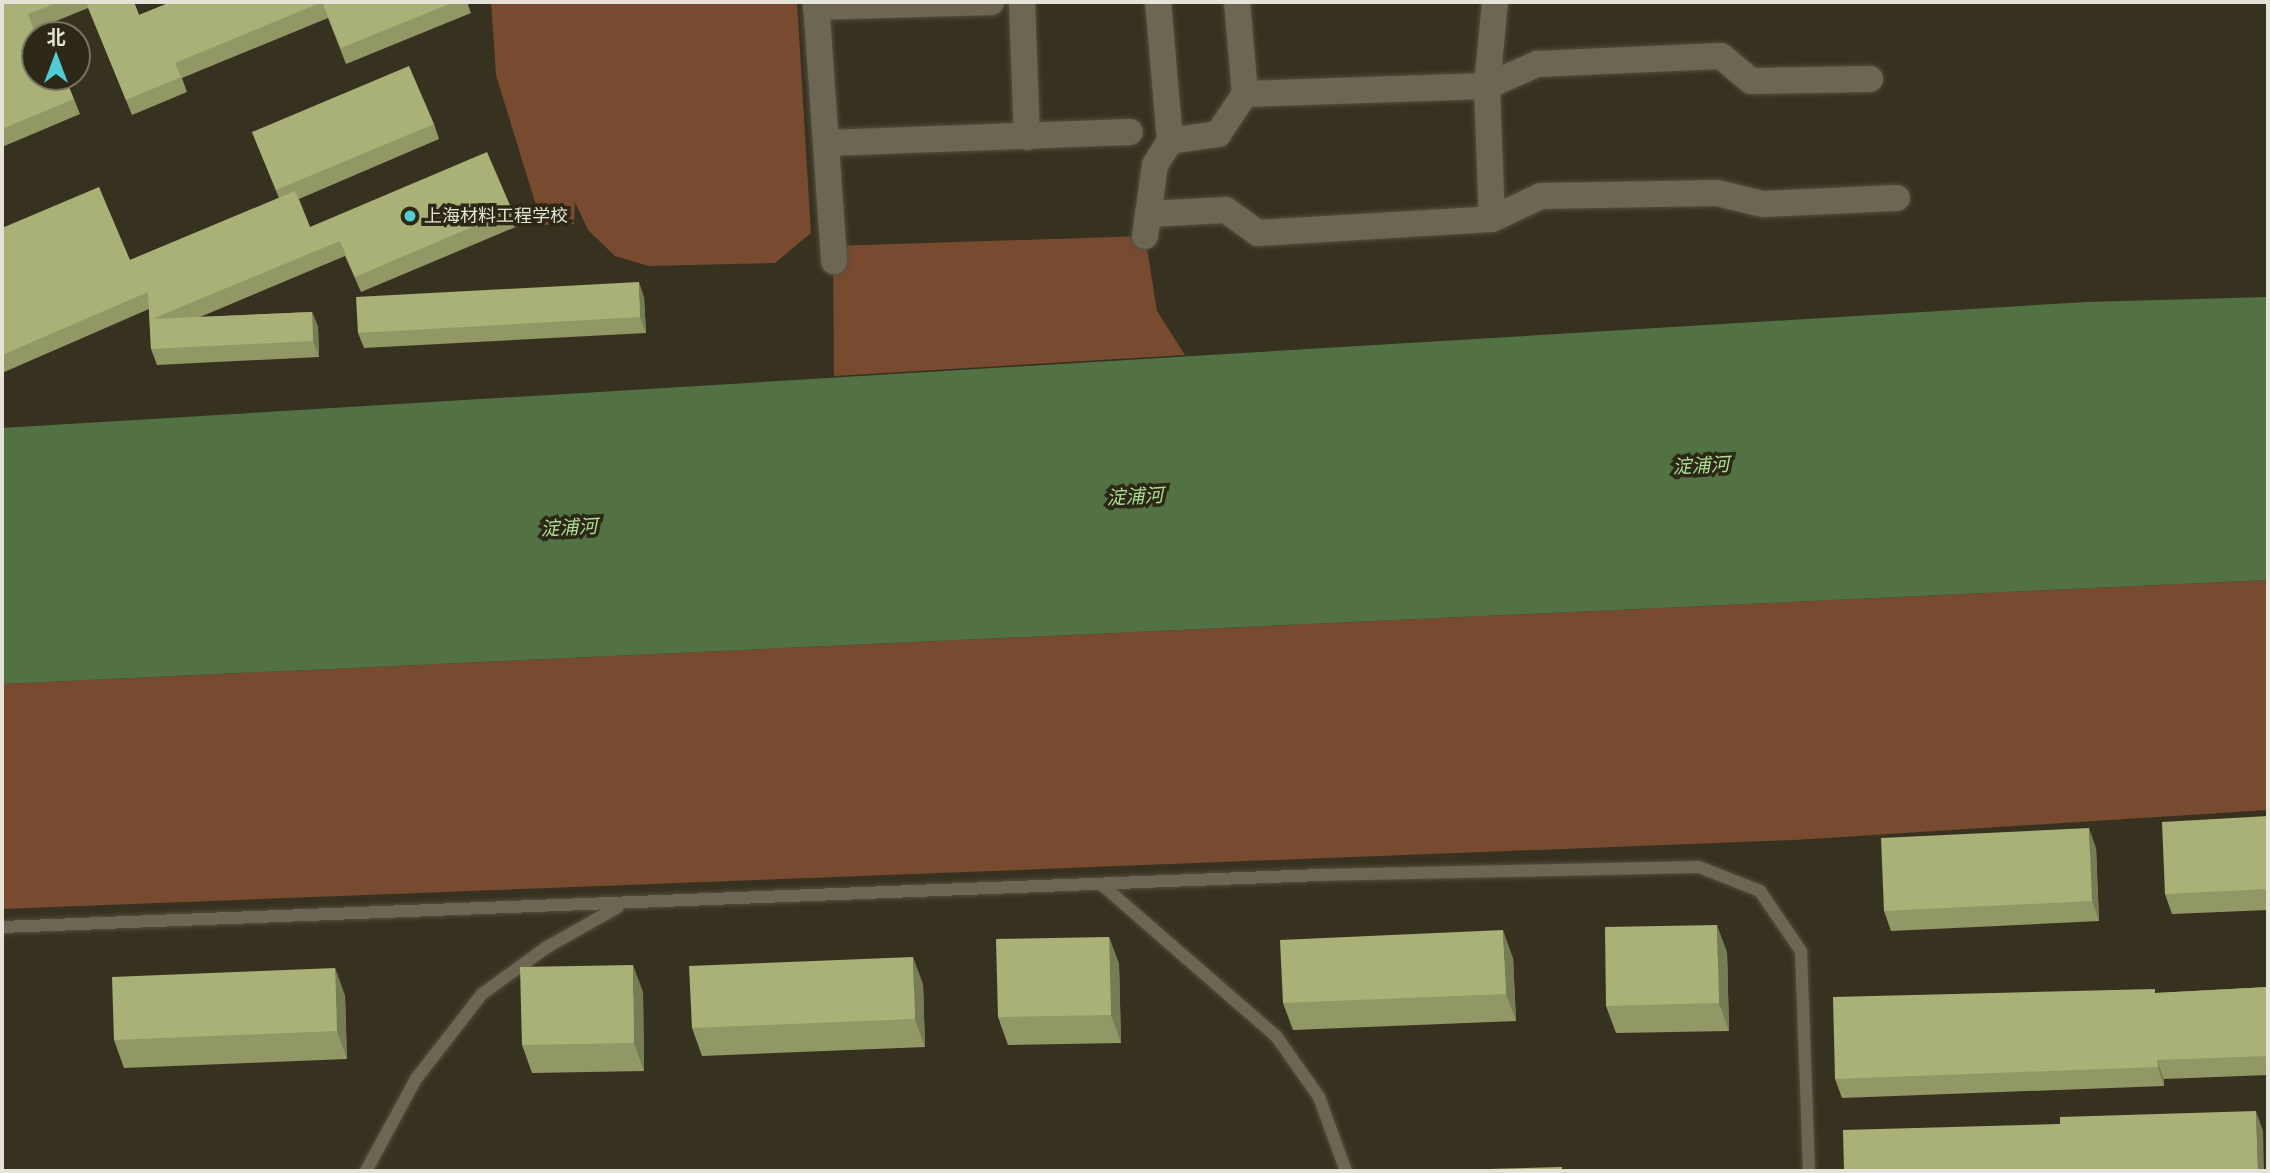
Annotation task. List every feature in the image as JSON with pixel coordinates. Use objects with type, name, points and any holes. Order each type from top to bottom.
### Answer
[{"type":"street","points":[[834,261],[816,4],[991,2]]},
{"type":"street","points":[[1022,2],[1027,137]]},
{"type":"street","points":[[1158,2],[1170,141],[1155,166],[1147,225],[1226,210],[1258,233],[1492,219],[1541,196],[1717,192],[1763,204],[1897,198]]},
{"type":"street","points":[[1170,141],[1218,134],[1245,94],[1237,2]]},
{"type":"street","points":[[1492,219],[1488,86],[1495,2]]},
{"type":"street","points":[[1245,94],[1488,86],[1537,64],[1721,56],[1751,81],[1870,79]]},
{"type":"street","points":[[826,143],[1130,132]]},
{"type":"lane","points":[[2,927],[1101,884],[1699,867],[1760,891],[1801,951],[1809,1171]]},
{"type":"lane","points":[[1101,884],[1276,1036],[1319,1097],[1346,1171]]},
{"type":"lane","points":[[366,1171],[415,1079],[482,994],[547,947],[622,904]]},
{"type":"shaded area","points":[[491,2],[797,2],[811,233],[775,263],[649,266],[615,256],[588,230],[575,202],[574,224],[542,225],[496,75]]},
{"type":"shaded area","points":[[1145,236],[1157,311],[1185,355],[834,376],[833,246]]},
{"type":"shaded area","points":[[2268,580],[2268,810],[1794,840],[2,909],[2,684]]},
{"type":"water","name":"淀浦河","points":[[2268,297],[2268,580],[2,684],[2,428],[2087,302]]},
{"type":"building","points":[[2,2],[59,2],[28,14],[31,21],[21,21],[21,91],[71,91],[74,99],[2,129]]},
{"type":"building","points":[[86,2],[134,2],[139,15],[171,2],[322,2],[175,63],[181,77],[126,100]]},
{"type":"building","points":[[322,2],[454,2],[341,48]]},
{"type":"building","points":[[409,66],[434,124],[276,190],[252,132]]},
{"type":"building","points":[[487,152],[512,210],[355,277],[340,241],[152,319],[312,312],[313,341],[151,349],[148,292],[2,355],[2,228],[99,187],[130,260],[295,191],[310,227]]},
{"type":"building","points":[[639,282],[640,317],[358,333],[356,297]]},
{"type":"building","points":[[2268,816],[2268,889],[2165,894],[2162,822]]},
{"type":"building","points":[[2089,828],[2092,901],[1884,911],[1881,838]]},
{"type":"building","points":[[1717,925],[1719,1003],[1606,1006],[1605,927]]},
{"type":"building","points":[[1503,930],[1506,994],[1283,1003],[1280,940]]},
{"type":"building","points":[[1109,937],[1111,1015],[998,1017],[996,939]]},
{"type":"building","points":[[913,957],[915,1019],[692,1028],[689,966]]},
{"type":"building","points":[[633,965],[634,1043],[522,1045],[520,967]]},
{"type":"building","points":[[335,968],[337,1031],[114,1040],[112,977]]},
{"type":"building","points":[[2268,987],[2268,1056],[2157,1060],[2158,1067],[1835,1079],[1833,997],[2155,989],[2155,993]]},
{"type":"building","points":[[2256,1111],[2258,1171],[1844,1171],[1843,1130],[2060,1124],[2060,1117]]},
{"type":"building","points":[[1562,1167],[1562,1171],[1450,1171],[1450,1170]]},
{"type":"place","name":"上海材料工程学校","points":[[410,216]]}]
